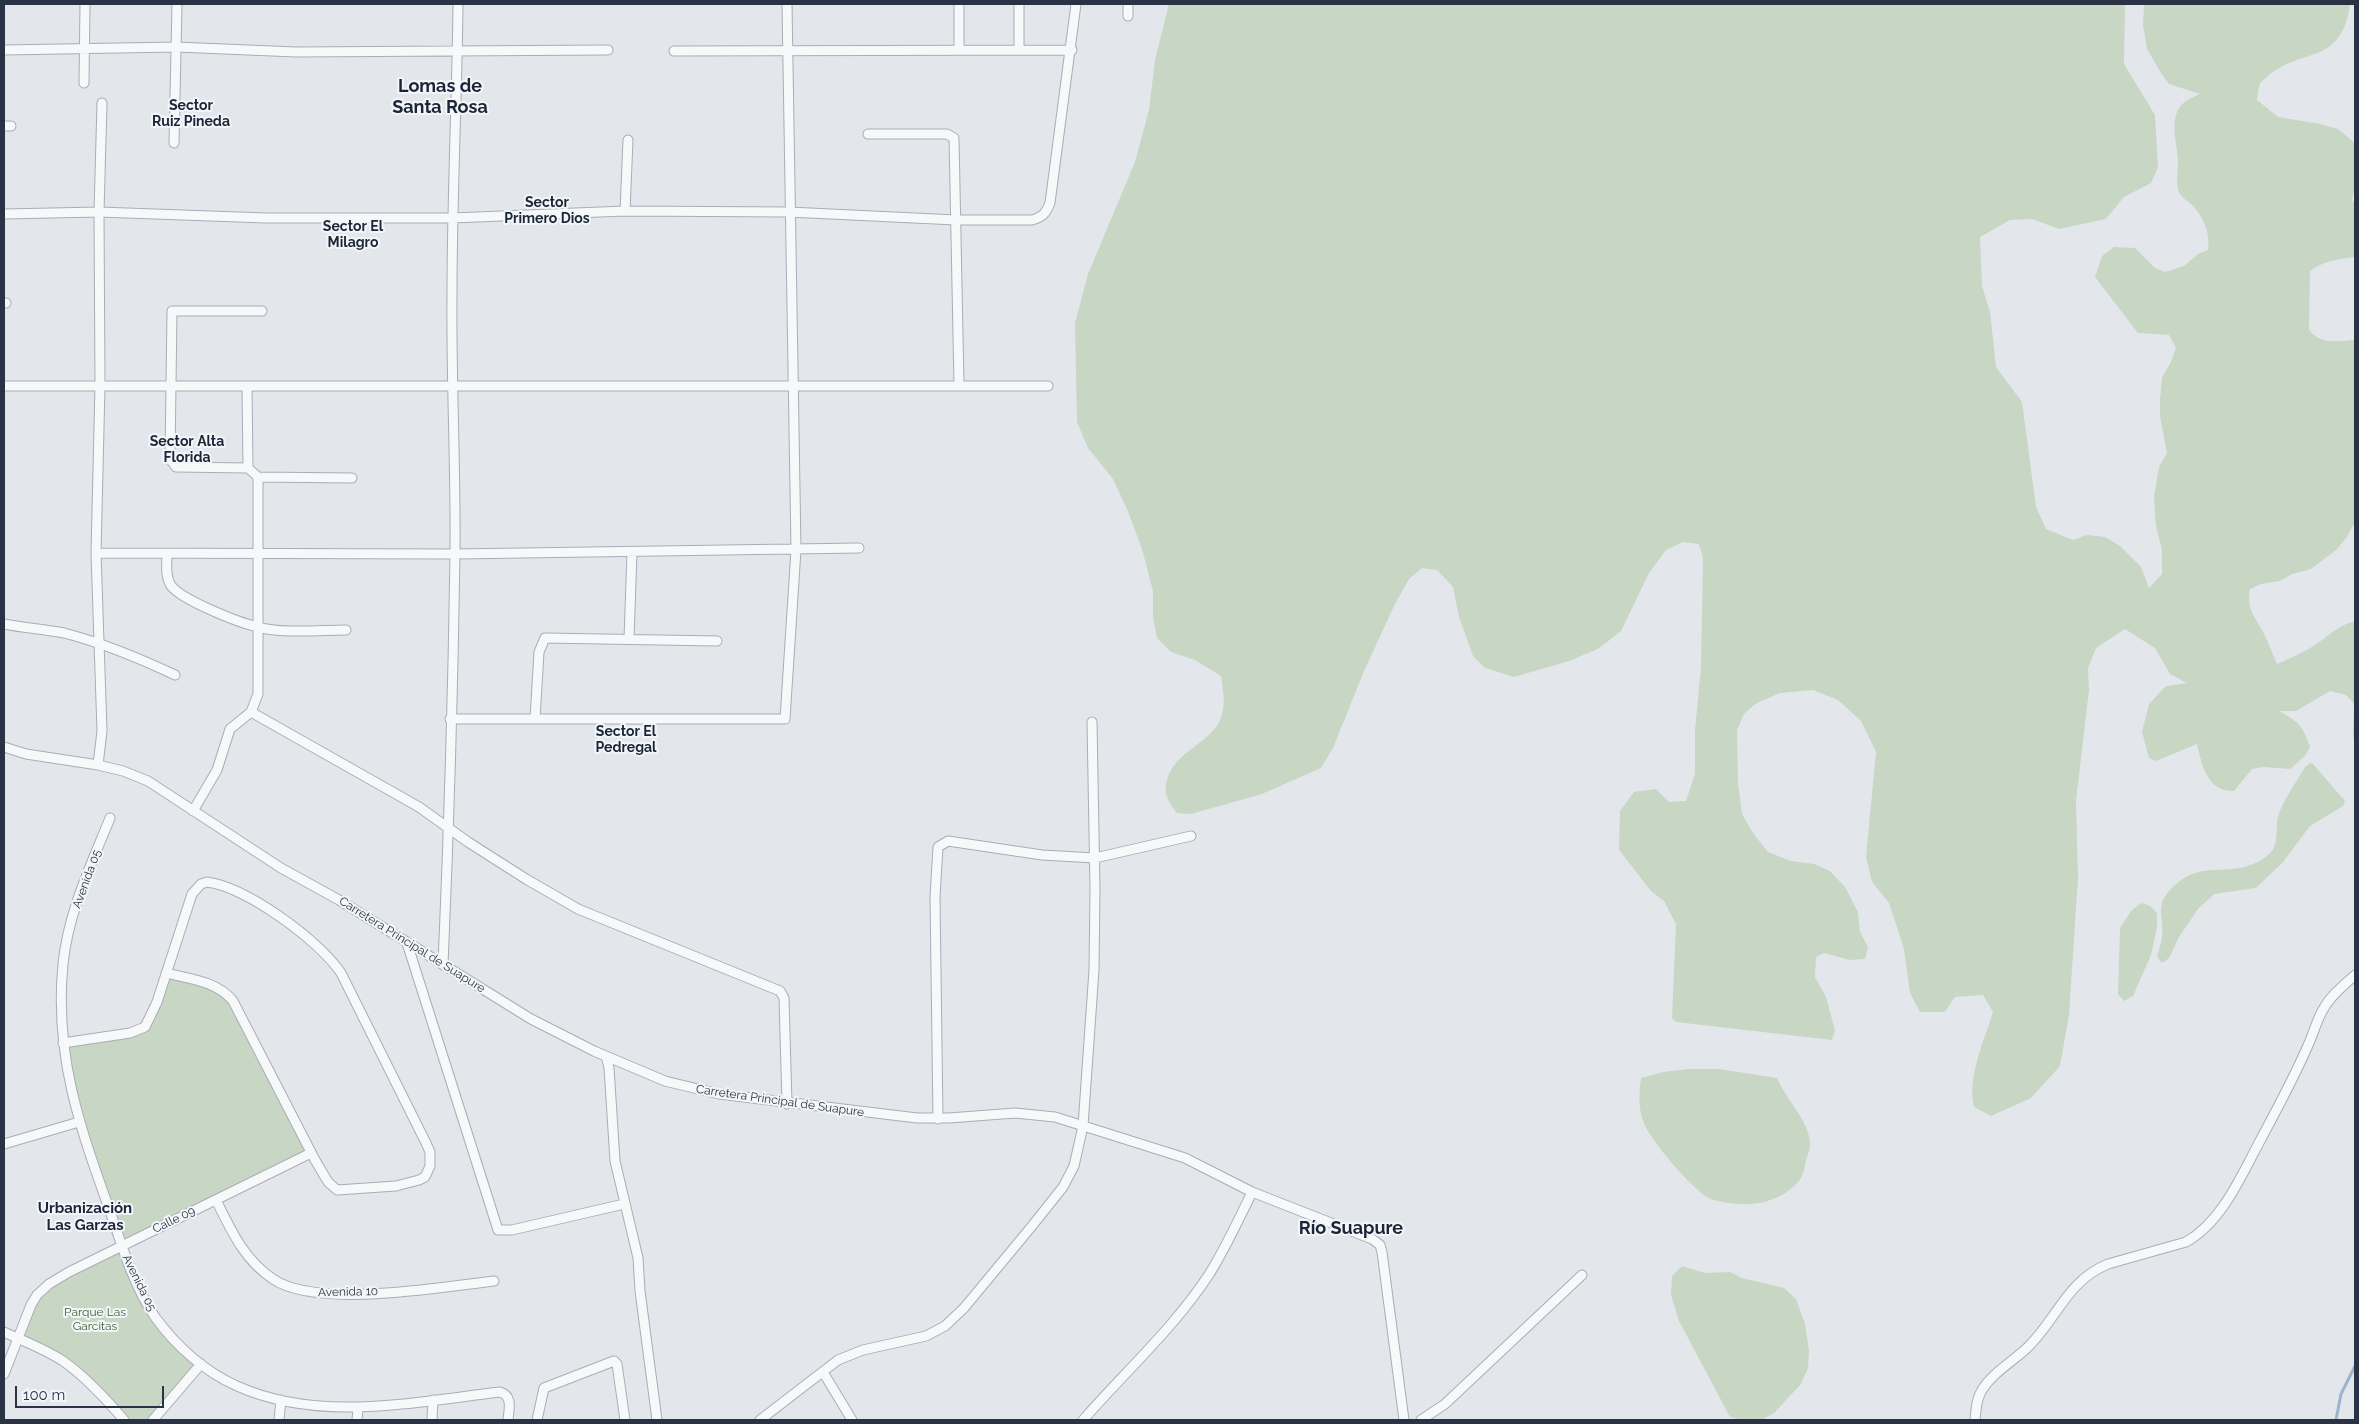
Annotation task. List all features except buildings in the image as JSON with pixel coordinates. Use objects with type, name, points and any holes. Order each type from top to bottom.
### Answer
[{"type":"street","points":[[84,83],[85,4]]},
{"type":"street","points":[[174,143],[177,4]]},
{"type":"street","points":[[443,965],[449,827],[455,554],[454,386],[451,351],[452,218],[458,4]]},
{"type":"street","points":[[450,719],[785,719],[796,550],[787,4]]},
{"type":"street","points":[[959,4],[959,50]]},
{"type":"street","points":[[1019,4],[1020,50]]},
{"type":"street","points":[[4,214],[99,212],[266,218],[452,218],[625,211],[789,212],[956,220],[1032,220],[1040,218],[1046,213],[1050,204],[1060,116],[1072,50],[1076,4]]},
{"type":"street","points":[[1128,4],[1128,16]]},
{"type":"street","points":[[4,50],[176,47],[296,52],[608,50]]},
{"type":"street","points":[[674,51],[1072,50]]},
{"type":"street","points":[[98,765],[102,732],[96,553],[100,386],[99,212],[102,103]]},
{"type":"street","points":[[868,134],[947,134],[954,138],[959,385]]},
{"type":"street","points":[[625,211],[628,140]]},
{"type":"street","points":[[262,311],[172,311],[170,459],[173,465],[176,467],[248,468],[258,477],[352,478]]},
{"type":"street","points":[[4,386],[1048,386]]},
{"type":"street","points":[[247,387],[248,468]]},
{"type":"street","points":[[193,811],[217,770],[230,729],[250,712],[258,694],[258,477]]},
{"type":"street","points":[[96,553],[455,554],[859,548]]},
{"type":"street","points":[[629,639],[632,552]]},
{"type":"street","points":[[167,554],[167,578],[170,586],[178,594],[259,628],[346,630]]},
{"type":"street","points":[[4,624],[63,633],[98,642],[128,653],[176,675]]},
{"type":"street","points":[[535,719],[539,652],[545,638],[717,641]]},
{"type":"street","points":[[250,712],[419,807],[468,842],[578,909],[780,991],[784,998],[787,1104]]},
{"type":"street","points":[[760,1420],[823,1372],[851,1354],[926,1336],[945,1326],[964,1308],[1062,1187],[1074,1166],[1082,1126],[1094,970],[1095,858],[1092,722]]},
{"type":"street","name":"Carretera Principal de Suapure","points":[[4,747],[26,754],[98,765],[123,771],[148,781],[281,868],[339,900],[549,1029],[606,1056],[681,1086],[719,1094],[787,1104],[938,1119],[1026,1113],[1055,1117],[1185,1158],[1252,1192],[1372,1239],[1380,1245],[1404,1420]]},
{"type":"street","name":"Avenida 05","points":[[110,818],[84,884],[66,942],[62,987],[63,1043],[71,1094],[79,1122],[122,1246],[139,1288],[155,1316],[166,1332],[201,1364],[238,1386],[281,1400],[315,1405],[358,1407],[500,1392],[506,1394],[510,1400],[508,1420]]},
{"type":"street","points":[[938,1119],[935,897],[938,847],[948,841],[1042,855],[1095,858],[1191,836]]},
{"type":"street","points":[[63,1043],[130,1033],[145,1027],[153,1012],[192,894],[201,884],[206,882],[230,888],[288,923],[315,942],[336,965],[350,988],[430,1152],[430,1166],[425,1177],[409,1184],[342,1191],[332,1187],[311,1153],[233,1000],[222,989],[213,985],[166,973]]},
{"type":"street","points":[[407,943],[498,1230],[512,1230],[624,1204]]},
{"type":"street","points":[[1975,1420],[1981,1391],[2031,1344],[2065,1297],[2080,1281],[2096,1268],[2186,1242],[2212,1219],[2225,1203],[2269,1125],[2324,1008],[2330,998],[2355,975]]},
{"type":"street","points":[[606,1056],[609,1068],[615,1161],[638,1258],[640,1291],[657,1420]]},
{"type":"street","points":[[4,1144],[79,1122]]},
{"type":"street","name":"Calle 09","points":[[4,1374],[31,1304],[43,1289],[69,1272],[311,1153]]},
{"type":"street","points":[[1083,1420],[1157,1339],[1202,1284],[1222,1251],[1252,1192]]},
{"type":"street","name":"Avenida 10","points":[[216,1200],[241,1248],[272,1279],[290,1288],[331,1295],[494,1281]]},
{"type":"street","points":[[1421,1420],[1445,1404],[1582,1275]]},
{"type":"street","points":[[4,1332],[51,1354],[71,1367],[124,1420]]},
{"type":"street","points":[[537,1420],[544,1388],[614,1361],[617,1364],[625,1420]]},
{"type":"street","points":[[153,1420],[201,1364]]},
{"type":"street","points":[[823,1372],[852,1420]]},
{"type":"street","points":[[279,1420],[281,1400]]},
{"type":"street","points":[[432,1420],[433,1400]]},
{"type":"street","points":[[357,1420],[358,1407]]},
{"type":"green space","points":[[1169,4],[2125,4],[2124,64],[2155,115],[2158,167],[2151,183],[2124,197],[2106,219],[2059,229],[2032,219],[2010,220],[1980,237],[1982,286],[1990,312],[1996,367],[2022,402],[2036,507],[2046,529],[2073,540],[2087,535],[2105,537],[2120,546],[2141,567],[2149,588],[2162,574],[2162,550],[2156,526],[2154,497],[2159,467],[2167,453],[2160,416],[2160,400],[2162,377],[2170,364],[2176,348],[2169,335],[2138,333],[2095,277],[2102,256],[2114,247],[2135,248],[2155,268],[2165,272],[2184,266],[2198,254],[2208,250],[2208,239],[2206,227],[2198,212],[2178,191],[2178,163],[2174,130],[2176,114],[2180,107],[2186,101],[2200,94],[2169,84],[2161,73],[2147,49],[2143,25],[2144,4],[2350,4],[2345,24],[2338,38],[2329,47],[2281,67],[2268,76],[2260,84],[2257,100],[2278,117],[2338,129],[2355,143],[2355,187],[2352,200],[2355,204],[2355,257],[2326,263],[2310,271],[2309,329],[2318,338],[2323,340],[2355,340],[2355,522],[2347,537],[2336,550],[2311,569],[2292,574],[2280,581],[2261,584],[2250,589],[2249,601],[2277,664],[2306,650],[2337,629],[2355,621],[2355,743],[2353,736],[2354,704],[2346,695],[2330,691],[2296,711],[2279,711],[2295,721],[2305,734],[2310,747],[2305,756],[2290,769],[2263,767],[2252,769],[2234,791],[2225,790],[2218,787],[2207,776],[2197,744],[2156,761],[2149,758],[2142,732],[2149,704],[2166,686],[2187,683],[2170,674],[2155,648],[2125,629],[2096,648],[2088,668],[2089,690],[2076,801],[2078,878],[2069,1015],[2060,1066],[2031,1098],[1991,1116],[1974,1107],[1972,1095],[1977,1059],[1993,1012],[1983,995],[1955,997],[1945,1012],[1920,1012],[1910,993],[1904,949],[1889,903],[1872,882],[1866,857],[1876,752],[1861,721],[1838,700],[1813,690],[1780,693],[1755,704],[1744,714],[1737,730],[1738,784],[1742,814],[1753,833],[1768,852],[1791,861],[1814,864],[1830,871],[1845,887],[1858,912],[1860,932],[1868,947],[1865,959],[1850,960],[1824,953],[1816,957],[1815,977],[1826,997],[1835,1030],[1832,1040],[1676,1022],[1672,1018],[1676,924],[1664,901],[1651,891],[1619,850],[1620,811],[1634,792],[1656,789],[1669,802],[1686,801],[1695,774],[1695,730],[1701,667],[1703,558],[1699,544],[1683,542],[1666,550],[1649,573],[1621,631],[1598,649],[1569,661],[1514,677],[1485,668],[1473,656],[1459,617],[1453,587],[1437,570],[1422,568],[1409,579],[1395,604],[1364,671],[1333,748],[1321,768],[1262,794],[1191,814],[1177,813],[1166,795],[1167,780],[1174,765],[1180,758],[1210,734],[1221,718],[1224,702],[1221,676],[1195,660],[1171,652],[1157,638],[1153,617],[1153,591],[1142,549],[1113,479],[1088,448],[1077,422],[1075,323],[1088,274],[1135,162],[1149,110],[1155,60]]},
{"type":"green space","points":[[2310,763],[2313,764],[2345,801],[2343,806],[2310,826],[2283,862],[2256,888],[2214,894],[2198,909],[2179,937],[2169,958],[2164,962],[2160,962],[2157,955],[2162,933],[2161,907],[2166,895],[2185,878],[2196,873],[2207,870],[2242,867],[2254,864],[2267,856],[2274,848],[2278,817],[2283,805],[2305,767]]},
{"type":"green space","points":[[2141,903],[2150,906],[2157,913],[2157,927],[2151,955],[2133,996],[2124,1001],[2118,994],[2120,928],[2131,911]]},
{"type":"green space","points":[[166,973],[222,989],[311,1153],[122,1246],[98,1178],[63,1043],[139,1031]]},
{"type":"green space","points":[[1689,1069],[1719,1069],[1777,1078],[1801,1117],[1810,1142],[1803,1174],[1793,1187],[1772,1200],[1760,1203],[1735,1204],[1723,1202],[1704,1195],[1674,1166],[1648,1131],[1642,1118],[1640,1101],[1641,1078],[1663,1072]]},
{"type":"green space","name":"Parque Las Garcitas","points":[[122,1246],[147,1303],[201,1364],[153,1420],[124,1420],[83,1377],[17,1338],[37,1295]]},
{"type":"green space","points":[[1682,1266],[1705,1273],[1730,1272],[1742,1278],[1784,1288],[1796,1299],[1805,1324],[1809,1351],[1808,1368],[1801,1384],[1774,1413],[1761,1420],[1744,1420],[1730,1417],[1679,1321],[1671,1295],[1672,1276]]},
{"type":"waterway","points":[[2336,1420],[2341,1394],[2355,1366]]},
{"type":"district","name":"Lomas de Santa Rosa","points":[[440,97]]},
{"type":"district","name":"Sector Ruiz Pineda","points":[[191,114]]},
{"type":"district","name":"Sector Primero Dios","points":[[547,212]]},
{"type":"district","name":"Sector El Milagro","points":[[353,236]]},
{"type":"district","name":"Sector Alta Florida","points":[[187,450]]},
{"type":"district","name":"Sector El Pedregal","points":[[626,740]]},
{"type":"district","name":"Urbanización Las Garzas","points":[[85,1216]]},
{"type":"district","name":"Río Suapure","points":[[1351,1229]]}]
